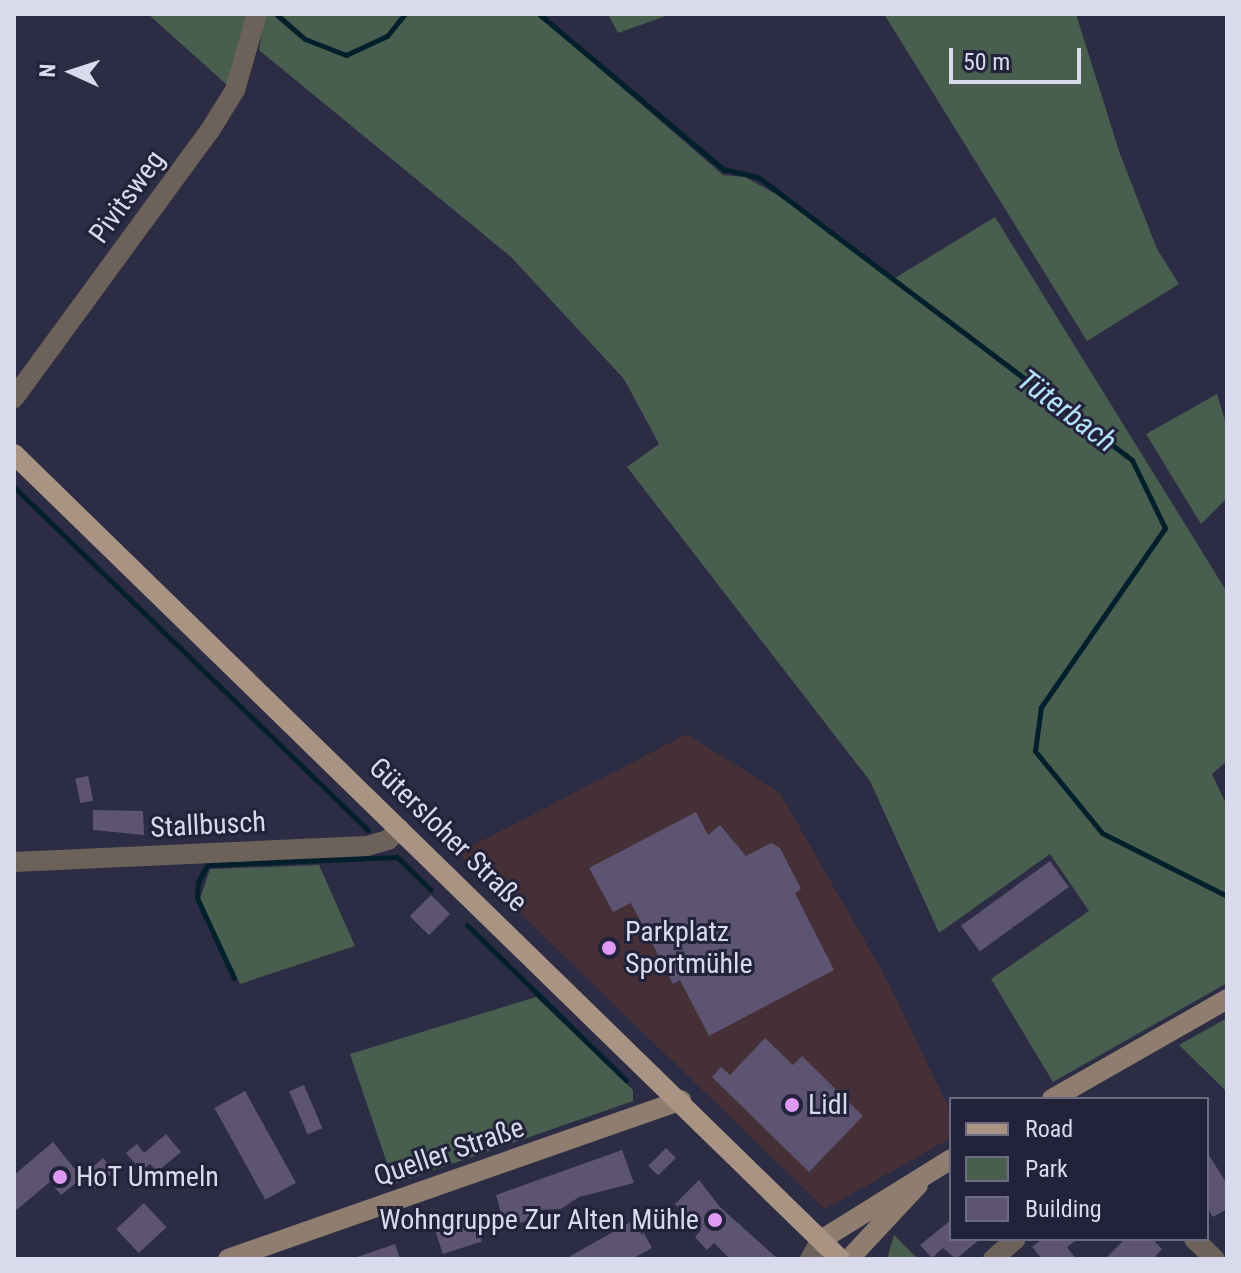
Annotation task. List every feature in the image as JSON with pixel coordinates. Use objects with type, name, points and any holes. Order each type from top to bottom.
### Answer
[{"type":"main road","name":"Gütersloher Straße","points":[[14,454],[681,1100],[840,1259]]},
{"type":"street","name":"Pivitsweg","points":[[14,398],[209,132],[235,90],[257,14]]},
{"type":"street","name":"Stallbusch","points":[[14,862],[367,846],[388,840],[399,829]]},
{"type":"street","points":[[1075,1093],[1227,999]]},
{"type":"street","name":"Queller Straße","points":[[234,1258],[681,1100]]},
{"type":"street","points":[[810,1259],[821,1240],[886,1196],[923,1179],[949,1160]]},
{"type":"street","points":[[849,1259],[923,1179]]},
{"type":"street","points":[[993,1259],[1014,1241]]},
{"type":"street","points":[[1196,1241],[1215,1259]]},
{"type":"shaded area","points":[[687,734],[780,793],[885,976],[949,1108],[949,1139],[825,1209],[458,853]]},
{"type":"green space","points":[[148,14],[249,14],[227,85]]},
{"type":"green space","points":[[265,14],[537,14],[723,175],[745,177],[785,199],[895,278],[995,217],[1227,592],[1227,761],[1212,774],[1227,806],[1227,983],[1053,1082],[991,979],[1089,911],[1050,854],[939,933],[870,781],[627,467],[659,444],[624,379],[511,257],[259,50]]},
{"type":"green space","points":[[608,14],[671,14],[618,33]]},
{"type":"green space","points":[[884,14],[1076,14],[1120,154],[1157,249],[1179,284],[1087,341]]},
{"type":"green space","points":[[1217,394],[1227,427],[1227,498],[1201,524],[1146,434]]},
{"type":"green space","points":[[319,865],[355,946],[240,984],[200,899],[210,869]]},
{"type":"green space","points":[[536,997],[633,1090],[633,1101],[394,1184],[350,1054]]},
{"type":"green space","points":[[1227,1018],[1227,1092],[1179,1045]]},
{"type":"green space","points":[[894,1235],[918,1259],[887,1259]]},
{"type":"building","points":[[88,776],[93,800],[80,803],[75,779]]},
{"type":"building","points":[[93,810],[143,811],[144,835],[93,830]]},
{"type":"building","points":[[696,812],[708,835],[720,825],[746,856],[771,843],[780,848],[801,889],[795,893],[834,970],[709,1036],[680,980],[673,984],[631,903],[613,912],[589,868]]},
{"type":"building","points":[[1050,861],[1069,887],[980,952],[961,926]]},
{"type":"building","points":[[431,895],[450,914],[429,935],[410,916]]},
{"type":"building","points":[[765,1038],[793,1065],[802,1056],[863,1116],[809,1172],[712,1077],[721,1067],[730,1075]]},
{"type":"building","points":[[304,1085],[322,1128],[308,1135],[289,1091]]},
{"type":"building","points":[[245,1091],[296,1183],[265,1200],[214,1108]]},
{"type":"building","points":[[166,1134],[181,1152],[157,1172],[150,1164],[141,1171],[126,1153],[137,1144],[144,1153]]},
{"type":"building","points":[[53,1142],[82,1178],[61,1195],[50,1182],[14,1212],[14,1175]]},
{"type":"building","points":[[666,1148],[676,1158],[658,1176],[648,1166]]},
{"type":"building","points":[[622,1150],[634,1183],[579,1197],[561,1209],[535,1210],[529,1220],[514,1225],[504,1224],[496,1195]]},
{"type":"building","points":[[1209,1155],[1227,1184],[1227,1209],[1213,1217],[1209,1211]]},
{"type":"building","points":[[103,1158],[115,1172],[94,1189],[83,1176]]},
{"type":"building","name":"Wohngruppe Zur Alten Mühle","points":[[699,1180],[720,1207],[778,1259],[730,1259],[714,1243],[707,1250],[695,1237],[701,1230],[675,1204]]},
{"type":"building","points":[[144,1203],[167,1227],[139,1253],[116,1229]]},
{"type":"building","points":[[472,1211],[482,1241],[443,1254],[433,1224]]},
{"type":"building","points":[[636,1219],[652,1248],[632,1259],[565,1259]]},
{"type":"building","points":[[949,1222],[949,1241],[978,1241],[956,1259],[943,1248],[932,1258],[920,1245]]},
{"type":"building","points":[[1040,1241],[1075,1241],[1067,1247],[1076,1259],[1042,1259],[1032,1247]]},
{"type":"building","points":[[1123,1241],[1154,1241],[1162,1249],[1153,1259],[1105,1259]]},
{"type":"building","points":[[395,1244],[400,1259],[357,1259],[357,1257]]},
{"type":"waterway","name":"Tüterbach","points":[[276,14],[305,39],[346,55],[387,36],[405,14]]},
{"type":"waterway","name":"Tüterbach","points":[[539,14],[723,169],[758,177],[1132,460],[1165,528],[1041,707],[1035,751],[1102,833],[1227,896]]},
{"type":"waterway","points":[[14,487],[368,830]]},
{"type":"waterway","points":[[234,978],[197,898],[198,882],[207,865],[397,857],[431,890]]},
{"type":"waterway","points":[[467,925],[626,1080]]},
{"type":"place","name":"Parkplatz Sportmühle","points":[[609,948]]},
{"type":"place","name":"Lidl","points":[[792,1105]]},
{"type":"place","name":"HoT Ummeln","points":[[60,1177]]},
{"type":"place","name":"Wohngruppe Zur Alten Mühle","points":[[715,1220]]}]
